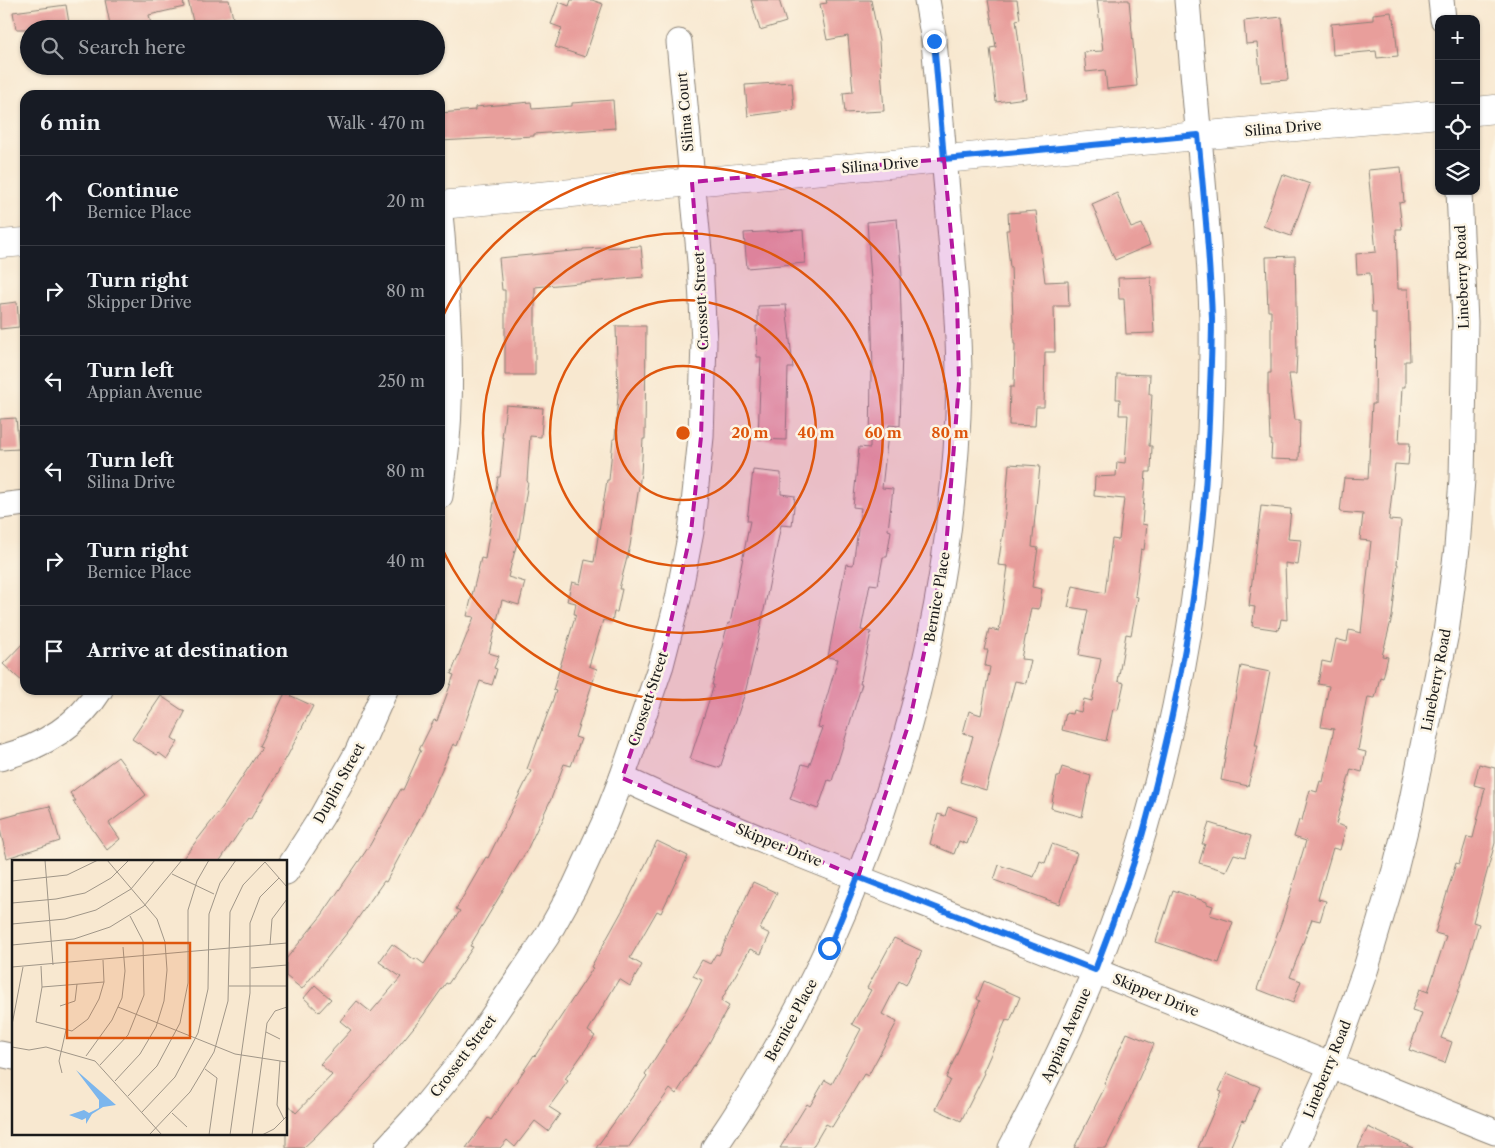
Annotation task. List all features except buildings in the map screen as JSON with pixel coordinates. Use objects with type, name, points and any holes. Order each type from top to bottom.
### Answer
[{"type":"street","name":"Bernice Place","points":[[714,1148],[736,1116],[789,1026],[829,948],[883,809],[910,720],[932,629],[946,548],[955,465],[958,382],[957,299],[934,41],[927,0]]},
{"type":"street","name":"Appian Avenue","points":[[1011,1148],[1074,1022],[1121,901],[1144,830],[1176,706],[1192,612],[1204,518],[1209,442],[1212,320],[1206,222],[1187,0]]},
{"type":"street","points":[[1441,0],[1443,15]]},
{"type":"street","name":"Silina Court","points":[[679,42],[692,182]]},
{"type":"street","points":[[1480,111],[1495,109]]},
{"type":"street","name":"Silina Drive","points":[[445,205],[1435,114]]},
{"type":"street","name":"Crossett Street","points":[[387,1148],[421,1111],[456,1068],[481,1034],[546,936],[574,886],[605,821],[622,778],[660,665],[678,599],[691,532],[701,437],[704,342],[700,262],[692,182]]},
{"type":"street","name":"Lineberry Road","points":[[1294,1148],[1331,1066],[1366,968],[1395,870],[1410,810],[1446,633],[1457,548],[1462,479],[1465,322],[1459,195]]},
{"type":"street","points":[[0,244],[20,242]]},
{"type":"street","points":[[445,279],[450,343],[450,406],[445,447]]},
{"type":"street","points":[[0,506],[20,504]]},
{"type":"street","points":[[0,758],[24,752],[50,740],[73,723],[97,695]]},
{"type":"street","name":"Duplin Street","points":[[288,869],[322,816],[357,753],[383,695]]},
{"type":"street","name":"Skipper Drive","points":[[622,778],[672,802],[1495,1132]]},
{"type":"highlighted area","points":[[944,159],[957,299],[959,382],[946,548],[910,720],[858,877],[622,778],[661,665],[691,532],[701,437],[704,342],[692,182]]},
{"type":"route","points":[[829,948],[858,877],[1095,970],[1121,901],[1144,830],[1176,706],[1192,612],[1204,518],[1209,442],[1212,320],[1198,135],[944,159],[934,41]]}]
